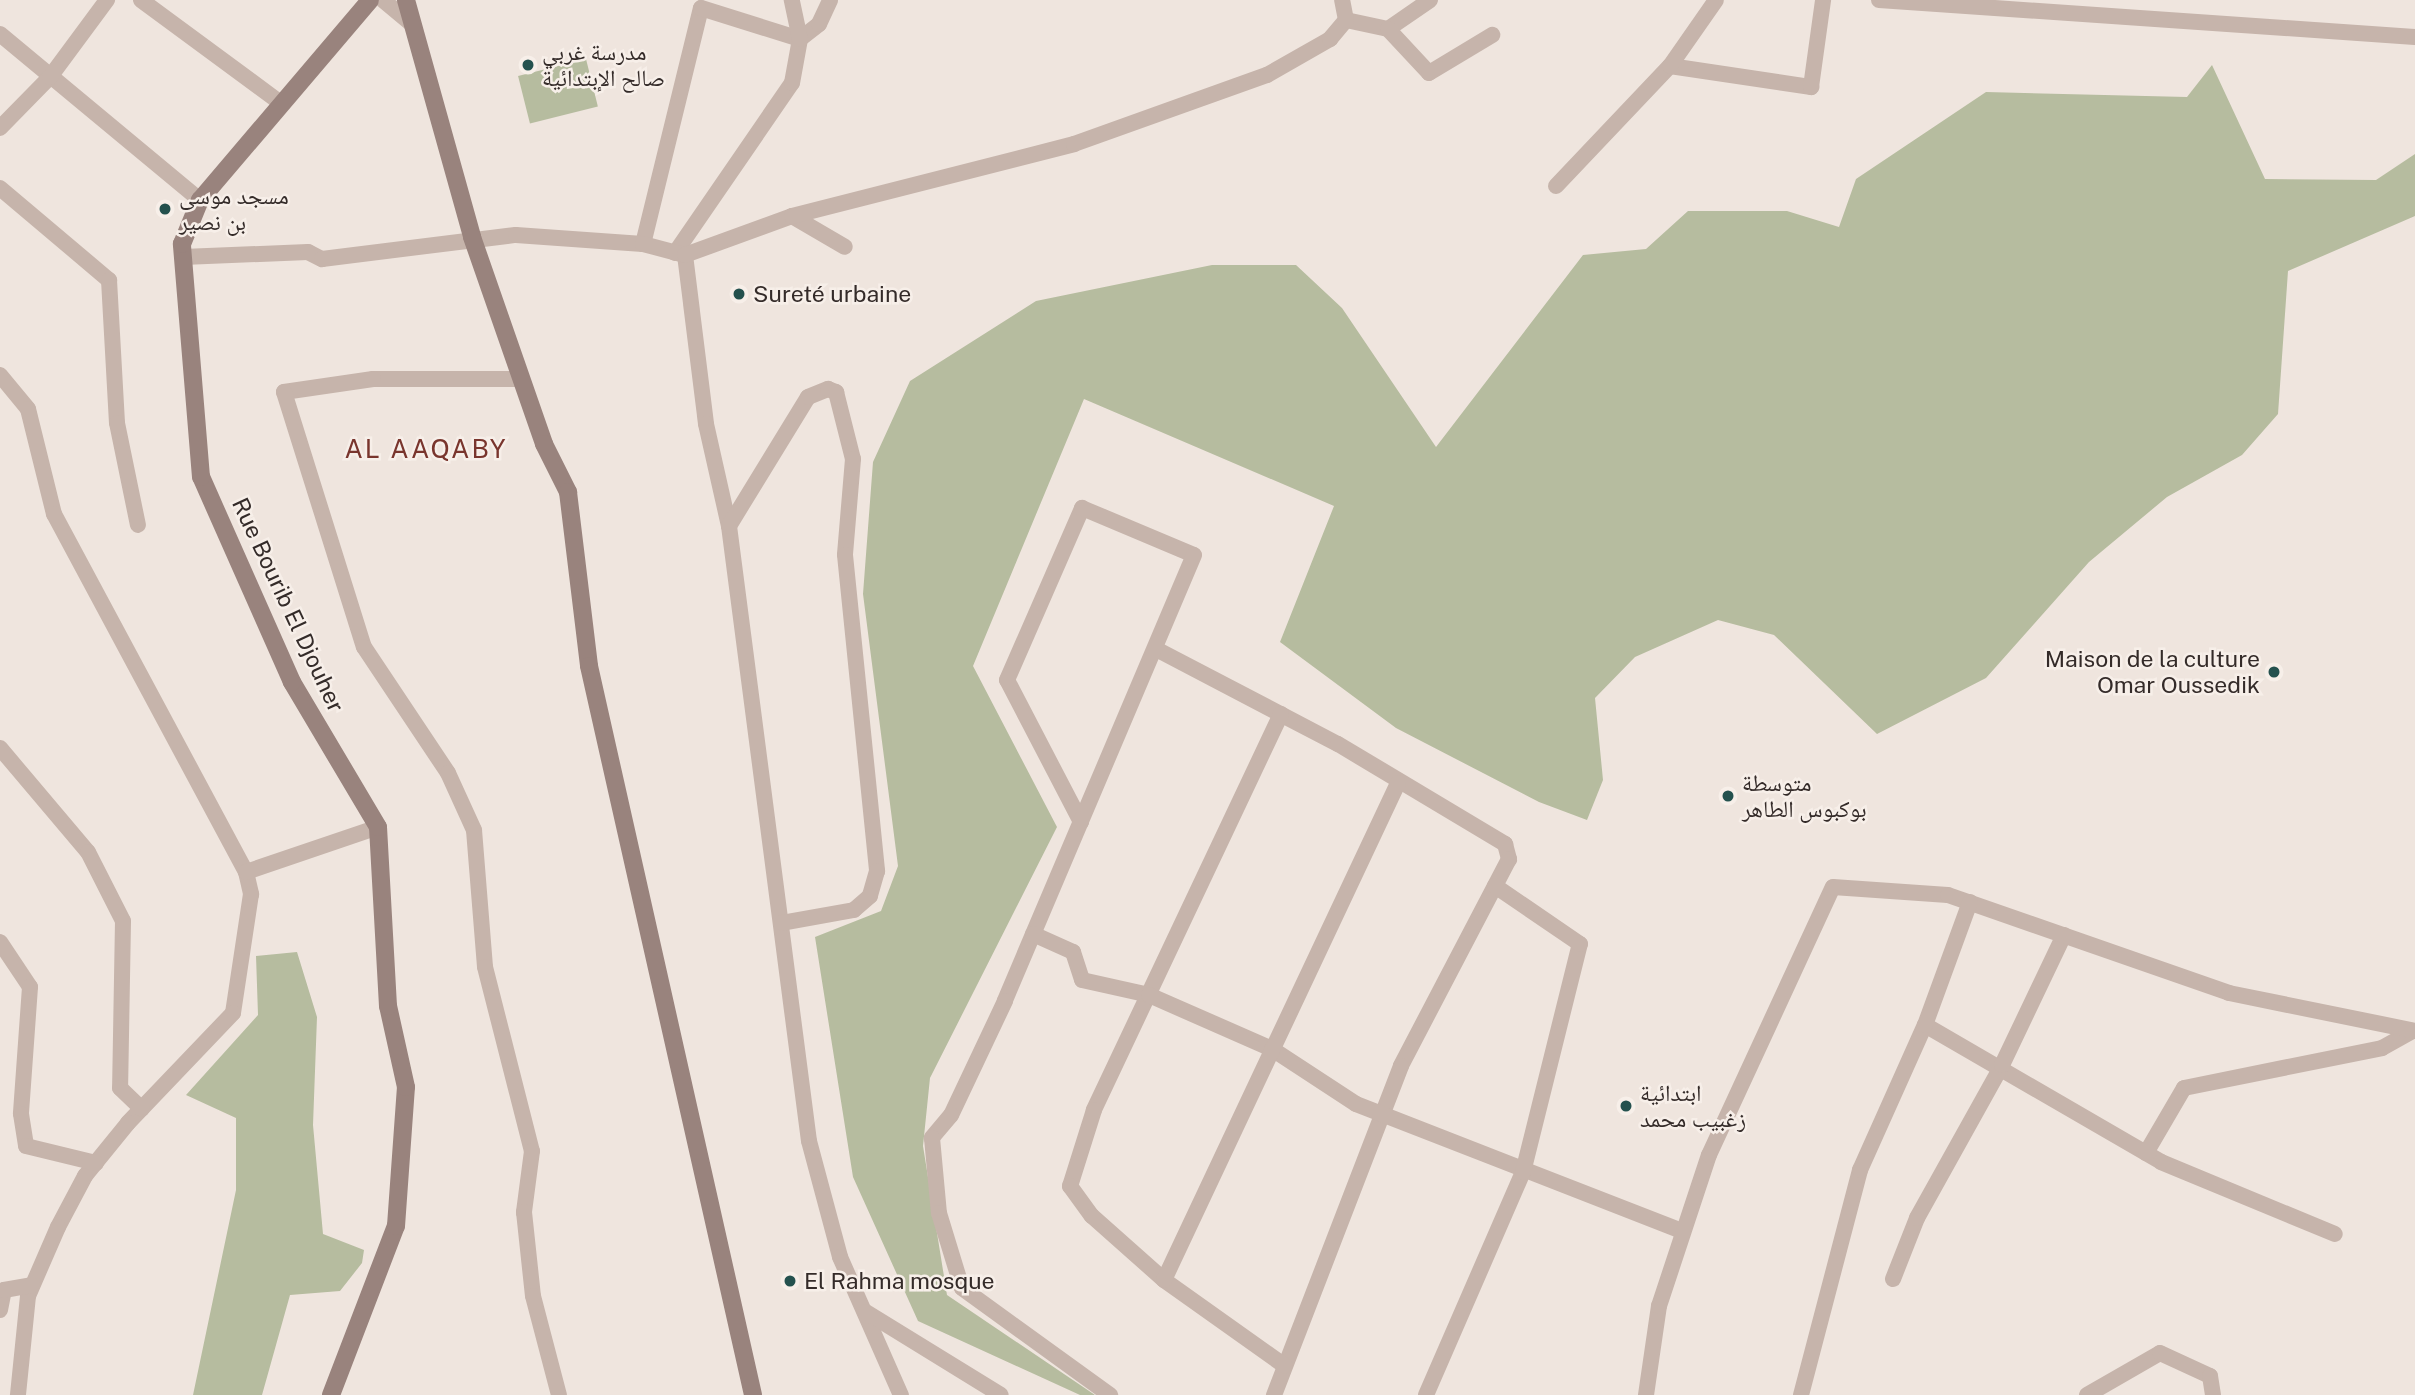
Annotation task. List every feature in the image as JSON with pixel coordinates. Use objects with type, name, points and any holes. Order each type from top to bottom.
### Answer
[{"type":"main road","name":"Rue Bourib El Djouher","points":[[331,1395],[396,1226],[406,1087],[388,1006],[378,827],[292,682],[201,477],[183,257],[200,200],[370,0]]},
{"type":"main road","points":[[406,0],[472,237],[521,379],[568,492],[589,666],[753,1395]]},
{"type":"street","points":[[0,128],[50,77],[107,0]]},
{"type":"street","points":[[142,0],[282,104]]},
{"type":"street","points":[[383,0],[412,24]]},
{"type":"street","points":[[792,0],[800,39],[792,83],[680,254],[706,424],[730,526],[809,1141],[840,1257],[901,1395]]},
{"type":"street","points":[[800,39],[819,24],[830,0]]},
{"type":"street","points":[[1342,0],[1346,20]]},
{"type":"street","points":[[1388,29],[1430,0]]},
{"type":"street","points":[[1556,187],[1671,66],[1716,0]]},
{"type":"street","points":[[1671,66],[1811,87],[1823,0]]},
{"type":"street","points":[[1879,0],[2415,37]]},
{"type":"street","points":[[643,244],[701,8],[800,39]]},
{"type":"street","points":[[1346,20],[1388,29],[1429,73],[1492,35]]},
{"type":"street","points":[[183,257],[308,252],[322,259],[472,237],[643,244],[680,254],[792,216],[1073,144],[1214,95],[1304,57],[1346,20]]},
{"type":"street","points":[[0,34],[200,200]]},
{"type":"street","points":[[0,188],[109,280],[117,423],[138,525]]},
{"type":"street","points":[[792,216],[845,247]]},
{"type":"street","points":[[0,374],[28,409],[54,514],[246,872],[251,908],[233,1013],[142,1109],[96,1163],[32,1285],[18,1395]]},
{"type":"street","points":[[521,379],[373,379],[284,393],[364,648],[448,774],[474,830],[485,967],[532,1151],[524,1212],[533,1296],[559,1395]]},
{"type":"street","points":[[730,526],[808,397],[828,389],[836,393],[853,459],[845,555],[877,871],[870,896],[854,910],[782,923]]},
{"type":"street","points":[[1081,822],[1007,680],[1083,508],[1194,555],[1156,649],[1033,934],[951,1115],[932,1138],[939,1213],[962,1288],[1110,1395]]},
{"type":"street","points":[[1156,649],[1281,714],[1505,844],[1507,869],[1495,887],[1381,1114],[1274,1395]]},
{"type":"street","points":[[1281,714],[1094,1110],[1070,1186],[1093,1216],[1164,1280],[1285,1366]]},
{"type":"street","points":[[0,748],[88,852],[123,921],[120,1088],[142,1109]]},
{"type":"street","points":[[1164,1280],[1398,783]]},
{"type":"street","points":[[246,872],[378,827]]},
{"type":"street","points":[[1426,1395],[1523,1172],[1580,944],[1495,887]]},
{"type":"street","points":[[1646,1395],[1659,1306],[1681,1231],[1742,1073],[1833,887],[1915,889],[1970,902],[2229,993],[2414,1031]]},
{"type":"street","points":[[1801,1395],[1860,1170],[1925,1025],[1970,902]]},
{"type":"street","points":[[1033,934],[1073,952],[1083,980],[1149,995],[1272,1049],[1381,1114],[1523,1172],[1681,1231]]},
{"type":"street","points":[[1893,1279],[1917,1218],[2002,1065],[2064,935]]},
{"type":"street","points":[[0,942],[30,987],[21,1114],[26,1146],[96,1163]]},
{"type":"street","points":[[1925,1025],[2002,1065],[2146,1153],[2335,1234]]},
{"type":"street","points":[[2146,1153],[2185,1088],[2371,1050],[2414,1031]]},
{"type":"street","points":[[0,1310],[2,1286],[32,1285]]},
{"type":"street","points":[[865,1312],[1001,1395]]},
{"type":"street","points":[[2087,1395],[2160,1353],[2210,1376],[2213,1395]]},
{"type":"green space","points":[[586,59],[598,107],[530,123],[518,76]]},
{"type":"green space","points":[[2212,65],[2265,179],[2376,180],[2415,154],[2415,216],[2288,271],[2278,414],[2242,455],[2167,497],[2089,562],[1986,678],[1877,734],[1774,635],[1718,620],[1635,657],[1595,698],[1603,780],[1587,820],[1539,802],[1396,728],[1280,642],[1334,506],[1084,399],[973,666],[1057,827],[930,1078],[923,1146],[947,1295],[1095,1395],[1080,1395],[918,1321],[853,1177],[815,937],[881,911],[898,866],[863,594],[873,462],[910,381],[1036,301],[1212,265],[1296,265],[1342,308],[1436,447],[1583,255],[1646,249],[1688,211],[1787,211],[1839,227],[1856,179],[1986,92],[2187,97]]},
{"type":"green space","points":[[297,952],[317,1017],[313,1125],[323,1234],[364,1250],[362,1263],[340,1291],[290,1295],[262,1395],[193,1395],[236,1190],[236,1118],[186,1095],[258,1015],[256,956]]},
{"type":"place","name":"مدرسة غربي صالح الإبتدائية","points":[[528,65]]},
{"type":"place","name":"مسجد موسى بن نصير","points":[[165,209]]},
{"type":"place","name":"Sureté urbaine","points":[[739,294]]},
{"type":"place","name":"Maison de la culture Omar Oussedik","points":[[2274,672]]},
{"type":"place","name":"متوسطة بوكبوس الطاهر","points":[[1728,796]]},
{"type":"place","name":"ابتدائية زغبيب محمد","points":[[1626,1106]]},
{"type":"place","name":"El Rahma mosque","points":[[790,1281]]},
{"type":"district","name":"AL AAQABY","points":[[426,449]]}]
